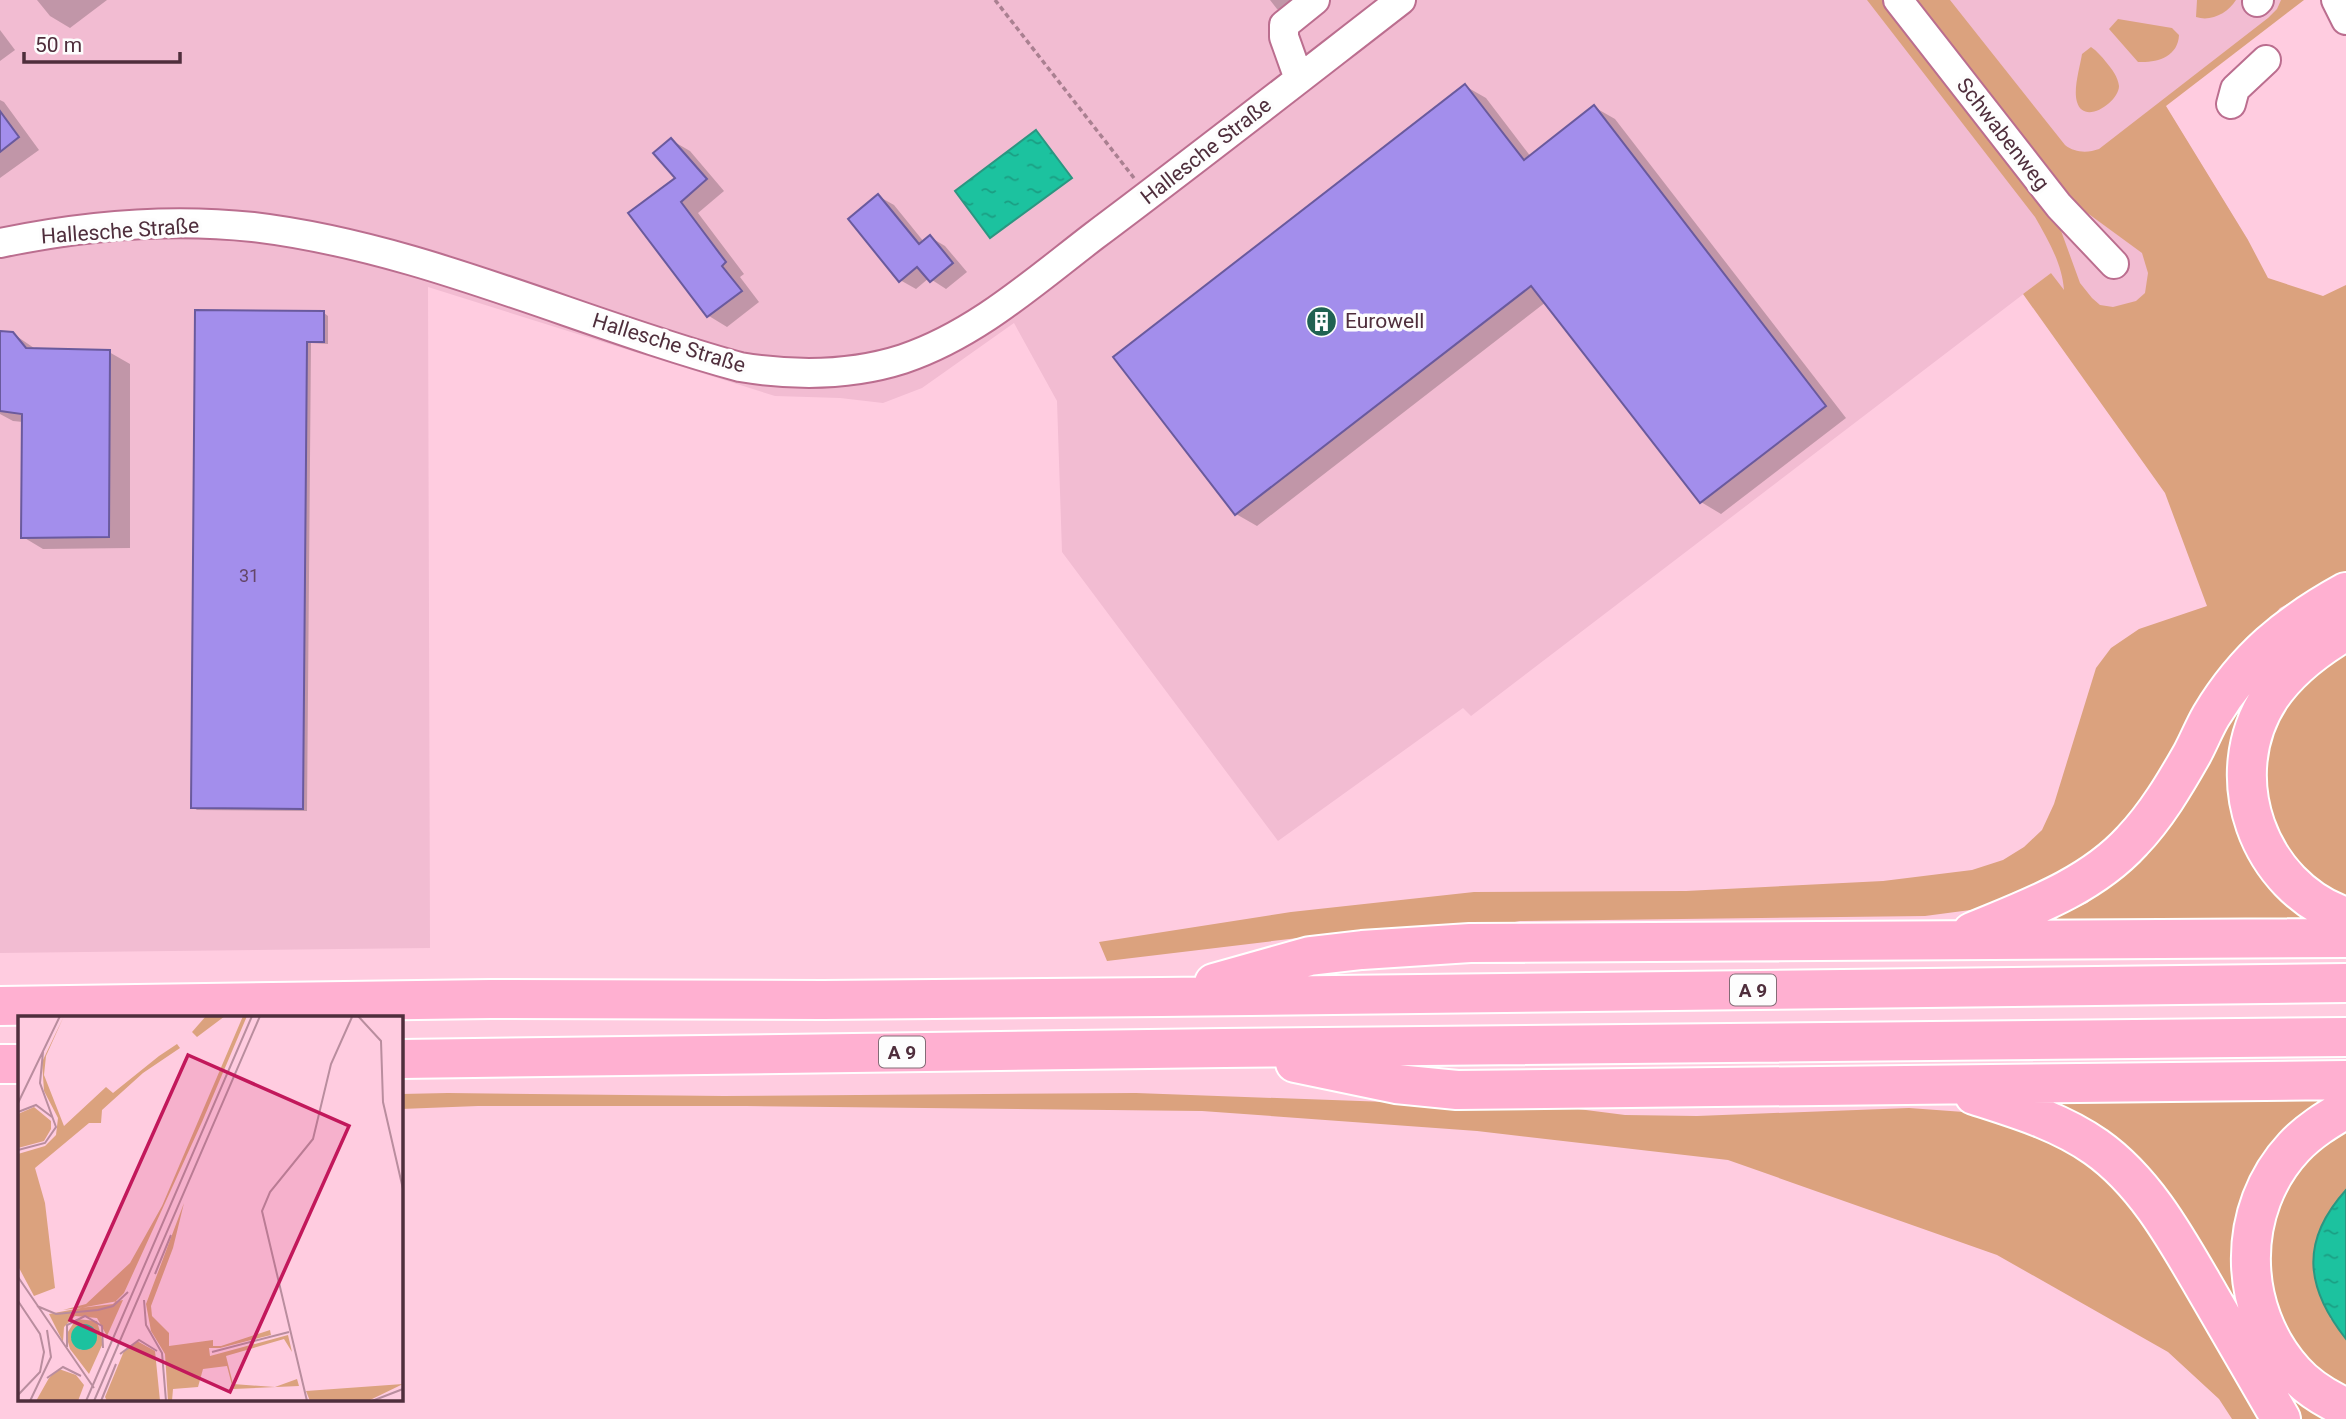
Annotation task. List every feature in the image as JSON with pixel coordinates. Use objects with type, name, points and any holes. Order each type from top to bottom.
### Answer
[{"type":"highway","points":[[1954,940],[2056,895],[2090,877],[2113,859],[2132,842],[2154,815],[2210,718],[2233,682],[2256,654],[2308,613],[2346,592]]},
{"type":"highway","points":[[2346,631],[2321,645],[2297,666],[2269,699],[2252,739],[2246,782],[2254,824],[2272,861],[2284,877],[2316,904],[2346,917]]},
{"type":"highway","points":[[1161,997],[1310,956],[1470,943],[2346,938]]},
{"type":"highway","name":"A 9","points":[[0,1006],[491,999],[1161,997],[2346,983]]},
{"type":"highway","name":"A 9","points":[[402,1059],[2346,1037]]},
{"type":"highway","points":[[1224,1048],[1396,1084],[1457,1090],[2346,1080]]},
{"type":"highway","points":[[0,1064],[18,1064]]},
{"type":"highway","points":[[1946,1086],[2040,1117],[2067,1129],[2119,1165],[2156,1209],[2180,1245],[2281,1419]]},
{"type":"highway","points":[[2346,1109],[2310,1132],[2279,1166],[2259,1206],[2253,1228],[2250,1262],[2254,1296],[2261,1318],[2278,1350],[2294,1372],[2310,1387],[2346,1408]]},
{"type":"street","points":[[1300,79],[1284,37],[1284,25],[1314,0]]},
{"type":"street","name":"Hallesche Straße","points":[[0,243],[64,233],[165,224],[253,227],[298,234],[422,265],[731,365],[767,372],[817,374],[880,366],[929,349],[959,334],[999,308],[1401,0]]},
{"type":"street","name":"Schwabenweg","points":[[1898,0],[2059,206],[2114,264]]},
{"type":"street","points":[[2336,0],[2346,20]]},
{"type":"street","points":[[2231,104],[2235,89],[2266,60]]},
{"type":"path","points":[[995,0],[1148,196]]},
{"type":"shaded area","points":[[0,0],[2300,0],[2165,105],[2248,240],[2094,339],[2051,273],[1471,716],[1463,708],[1278,841],[1062,552],[1057,401],[1014,323],[922,388],[883,403],[840,398],[775,396],[428,287],[430,948],[0,953]]},
{"type":"shaded area","points":[[1867,0],[1886,0],[2056,217],[2080,283],[2100,305],[2113,307],[2136,301],[2145,293],[2148,273],[2142,253],[2075,204],[1912,0],[1950,0],[2065,145],[2073,150],[2086,152],[2099,149],[2268,18],[2281,0],[2304,0],[2166,106],[2248,240],[2268,278],[2323,296],[2346,285],[2346,572],[2280,608],[2256,636],[2138,811],[2069,874],[1978,909],[1925,916],[1520,921],[1474,930],[1298,938],[1107,961],[1099,942],[1291,912],[1474,892],[1686,891],[1883,881],[1972,870],[2003,860],[2024,847],[2042,830],[2054,804],[2096,668],[2111,648],[2139,629],[2207,606],[2165,493],[2023,294],[2051,273],[2064,290],[2057,261],[2035,217]]},
{"type":"shaded area","points":[[2197,0],[2236,0],[2224,12],[2202,18],[2196,17]]},
{"type":"shaded area","points":[[2118,19],[2172,28],[2179,35],[2178,43],[2171,53],[2159,60],[2138,62],[2109,29]]},
{"type":"shaded area","points":[[2091,47],[2112,70],[2119,86],[2108,104],[2101,109],[2087,112],[2081,109],[2077,102],[2076,91],[2082,54]]},
{"type":"shaded area","points":[[2346,647],[2346,908],[2310,888],[2261,812],[2269,724],[2293,686]]},
{"type":"shaded area","points":[[2267,668],[2234,770],[2330,927],[2035,927],[2087,903],[2120,876],[2230,716]]},
{"type":"shaded area","points":[[1136,1093],[1578,1109],[1625,1115],[1697,1116],[1909,1108],[1964,1112],[2011,1120],[2050,1135],[2133,1200],[2267,1419],[2232,1419],[2219,1399],[2168,1352],[1997,1255],[1728,1160],[1477,1131],[1202,1111],[746,1106],[478,1106],[402,1109],[402,1094],[724,1096]]},
{"type":"shaded area","points":[[2018,1094],[2340,1094],[2297,1124],[2237,1287],[2334,1419],[2295,1419],[2193,1244]]},
{"type":"shaded area","points":[[2346,1119],[2346,1190],[2329,1211],[2330,1318],[2346,1339],[2346,1393],[2314,1374],[2274,1323],[2265,1217],[2307,1146]]},
{"type":"water","points":[[1036,130],[1072,178],[990,238],[955,191]]},
{"type":"water","points":[[2346,1190],[2346,1339],[2322,1301],[2313,1264],[2321,1227]]},
{"type":"building","name":"Eurowell","points":[[1465,84],[1524,160],[1594,105],[1826,406],[1700,503],[1531,286],[1235,515],[1113,357]]},
{"type":"building","points":[[0,111],[19,137],[0,152]]},
{"type":"building","points":[[671,138],[707,179],[681,202],[726,262],[722,266],[742,291],[707,317],[628,213],[675,178],[653,153]]},
{"type":"building","points":[[878,194],[919,244],[930,235],[953,263],[930,282],[917,267],[899,282],[848,219]]},
{"type":"building","points":[[195,310],[324,311],[324,342],[307,342],[303,809],[191,808]]},
{"type":"building","points":[[0,331],[13,332],[26,348],[110,350],[109,537],[21,538],[22,414],[0,411]]},
{"type":"place","name":"Eurowell","points":[[1322,321]]}]
